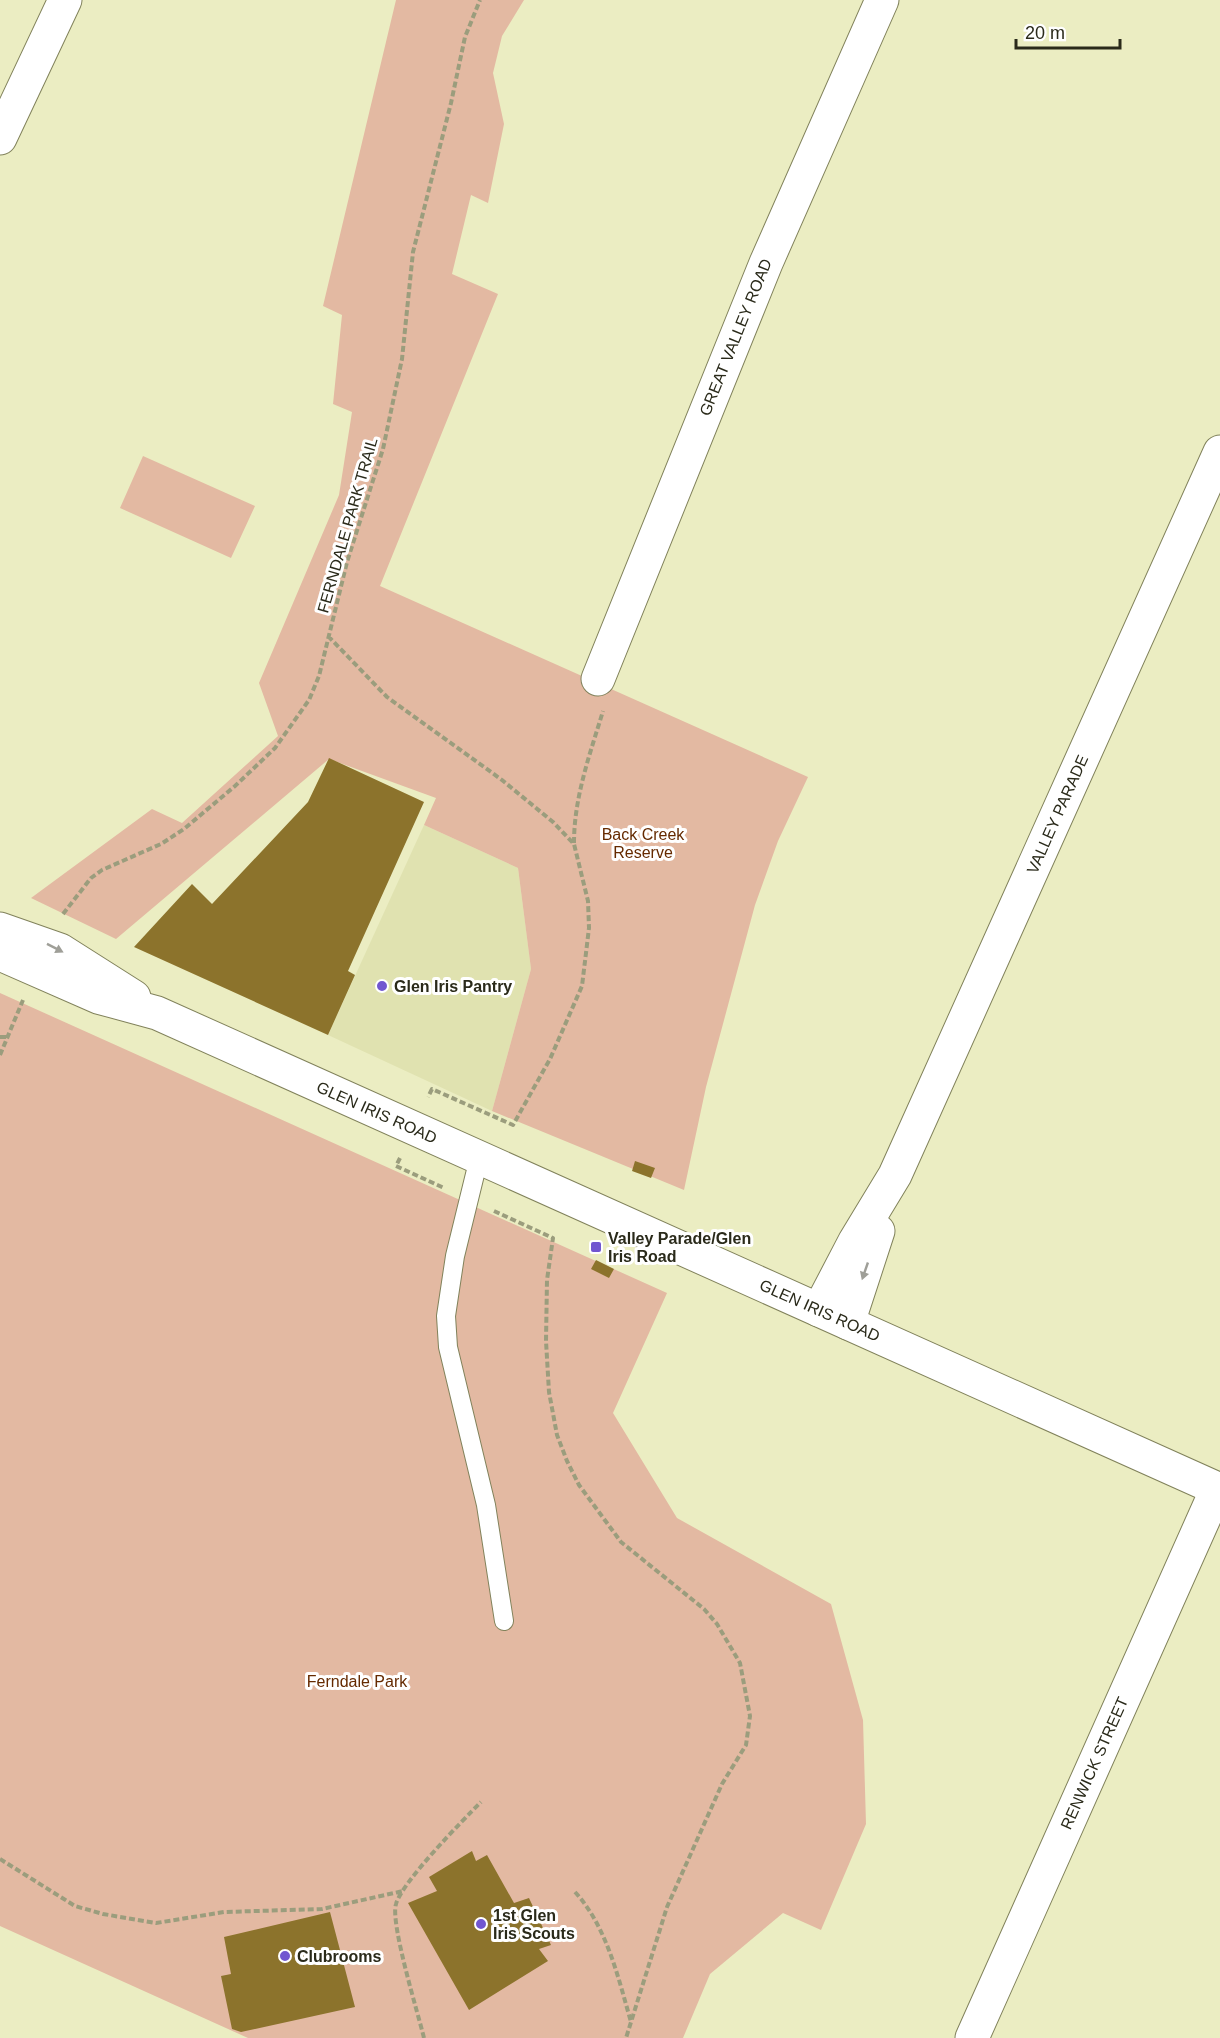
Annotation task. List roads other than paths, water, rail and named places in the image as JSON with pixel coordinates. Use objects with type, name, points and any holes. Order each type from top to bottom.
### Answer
[{"type":"street","points":[[0,138],[65,0]]},
{"type":"street","name":"GREAT VALLEY ROAD","points":[[598,679],[766,263],[882,0]]},
{"type":"street","name":"VALLEY PARADE","points":[[834,1316],[895,1175],[1220,452]]},
{"type":"street","name":"GLEN IRIS ROAD","points":[[0,928],[47,944],[86,964],[158,1013]]},
{"type":"street","name":"GLEN IRIS ROAD","points":[[0,954],[98,997],[158,1013],[1219,1490]]},
{"type":"street","name":"RENWICK STREET","points":[[972,2038],[1219,1490]]},
{"type":"lane","points":[[479,1158],[455,1256],[446,1316],[448,1347],[486,1505],[504,1621]]},
{"type":"place","name":"Glen Iris Pantry","points":[[382,986]]},
{"type":"place","name":"Valley Parade/Glen Iris Road","points":[[596,1247]]},
{"type":"place","name":"1st Glen Iris Scouts","points":[[481,1924]]},
{"type":"place","name":"Clubrooms","points":[[285,1956]]},
{"type":"park label","name":"Back Creek Reserve","points":[[643,843]]},
{"type":"park label","name":"Ferndale Park","points":[[357,1681]]}]
